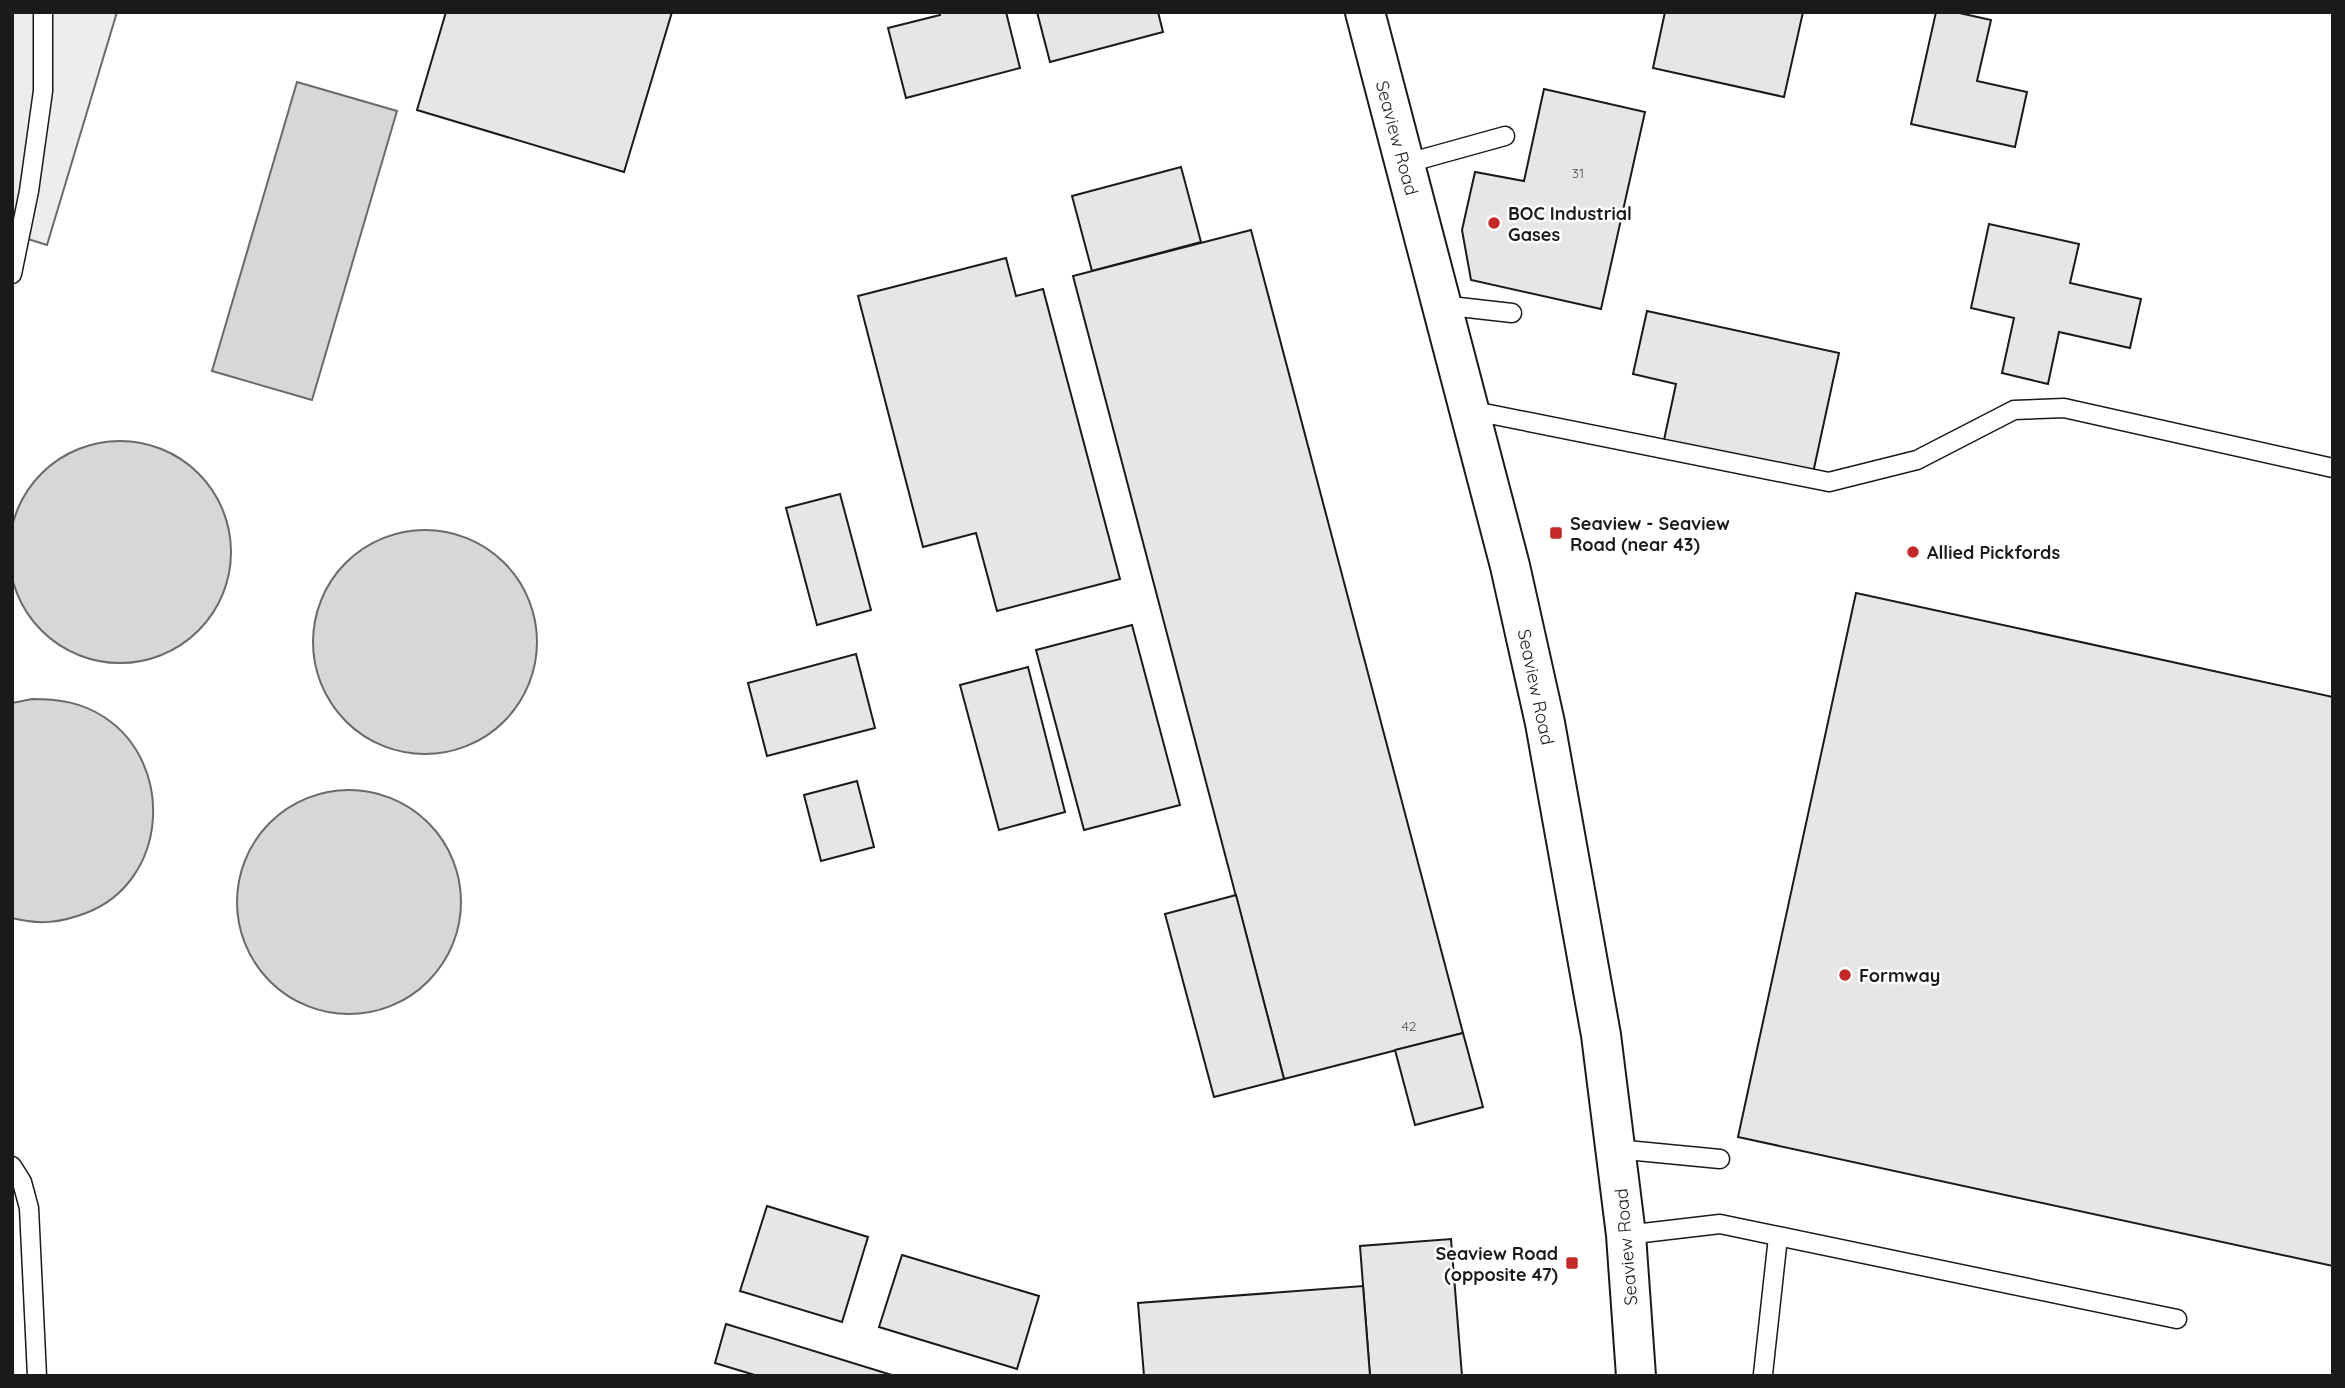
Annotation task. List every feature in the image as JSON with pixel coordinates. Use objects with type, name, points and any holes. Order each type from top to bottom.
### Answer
[{"type":"main road","name":"Seaview Road","points":[[1365,12],[1510,566],[1545,723],[1601,1035],[1626,1235],[1636,1376]]},
{"type":"lane","points":[[12,274],[29,191],[43,91],[43,12]]},
{"type":"lane","points":[[1404,164],[1505,136]]},
{"type":"lane","points":[[1441,305],[1512,313]]},
{"type":"lane","points":[[1468,410],[1829,482],[1917,460],[2014,410],[2064,408],[2333,468]]},
{"type":"lane","points":[[1616,1149],[1720,1159]]},
{"type":"lane","points":[[12,1166],[22,1182],[29,1208],[37,1376]]},
{"type":"lane","points":[[1626,1235],[1720,1224],[2177,1319]]},
{"type":"lane","points":[[1763,1374],[1778,1237]]},
{"type":"shaded area","points":[[12,12],[117,12],[47,245],[12,234]]},
{"type":"shaded area","points":[[297,82],[397,111],[312,400],[212,371]]},
{"type":"shaded area","points":[[131,441],[163,449],[182,459],[199,473],[213,490],[223,509],[231,552],[223,595],[213,614],[199,631],[182,645],[152,659],[109,663],[88,659],[67,650],[49,638],[34,623],[13,584],[9,541],[13,520],[22,499],[34,481],[49,466],[88,445]]},
{"type":"shaded area","points":[[425,530],[447,532],[478,543],[504,563],[524,589],[535,620],[535,664],[524,695],[504,721],[478,741],[447,752],[425,754],[403,752],[372,741],[346,721],[326,695],[315,664],[313,642],[315,620],[326,589],[346,563],[372,543],[403,532]]},
{"type":"shaded area","points":[[32,699],[69,702],[104,717],[127,738],[143,763],[152,791],[153,821],[147,850],[134,876],[113,898],[86,913],[49,922],[12,918],[12,703]]},
{"type":"shaded area","points":[[349,790],[371,792],[402,803],[428,823],[448,849],[459,880],[459,924],[448,955],[428,981],[402,1001],[371,1012],[349,1014],[327,1012],[296,1001],[270,981],[250,955],[239,924],[237,902],[239,880],[250,849],[270,823],[296,803],[327,792]]},
{"type":"building","points":[[446,12],[672,12],[624,172],[417,110]]},
{"type":"building","points":[[939,12],[1006,12],[1020,68],[906,98],[888,28],[940,15]]},
{"type":"building","points":[[1037,12],[1158,12],[1163,32],[1050,62]]},
{"type":"building","points":[[1665,12],[1803,12],[1784,97],[1653,68]]},
{"type":"building","points":[[1936,12],[1955,12],[1991,20],[1977,81],[2027,92],[2015,147],[1911,124]]},
{"type":"building","points":[[1544,89],[1645,112],[1601,309],[1471,280],[1462,230],[1475,172],[1524,181]]},
{"type":"building","points":[[1181,167],[1201,242],[1092,271],[1072,196]]},
{"type":"building","points":[[1989,224],[2079,244],[2070,283],[2141,299],[2130,348],[2059,332],[2048,384],[2002,373],[2014,318],[1971,308]]},
{"type":"building","points":[[1251,230],[1463,1033],[1284,1079],[1073,276]]},
{"type":"building","points":[[1006,258],[1016,296],[1043,289],[1120,579],[997,611],[976,533],[923,547],[858,296]]},
{"type":"building","points":[[1647,311],[1839,353],[1813,473],[1664,440],[1676,384],[1633,374]]},
{"type":"building","points":[[840,494],[871,610],[817,625],[786,508]]},
{"type":"building","points":[[1856,593],[2333,697],[2333,1266],[1738,1137]]},
{"type":"building","points":[[1132,625],[1180,805],[1084,830],[1036,650]]},
{"type":"building","points":[[856,654],[875,728],[767,756],[748,683]]},
{"type":"building","points":[[1028,667],[1065,812],[999,830],[960,685]]},
{"type":"building","points":[[857,781],[874,847],[821,861],[804,795]]},
{"type":"building","points":[[1236,895],[1284,1079],[1214,1097],[1165,914]]},
{"type":"building","points":[[1463,1033],[1483,1107],[1415,1125],[1395,1050]]},
{"type":"building","points":[[767,1206],[868,1237],[842,1322],[740,1291]]},
{"type":"building","points":[[1451,1239],[1462,1376],[1370,1376],[1360,1246]]},
{"type":"building","points":[[902,1255],[1039,1296],[1017,1369],[879,1327]]},
{"type":"building","points":[[1363,1286],[1370,1376],[1144,1376],[1138,1303]]},
{"type":"building","points":[[726,1324],[895,1376],[758,1376],[715,1363]]},
{"type":"place","name":"BOC Industrial Gases","points":[[1494,223]]},
{"type":"place","name":"Seaview - Seaview Road (near 43)","points":[[1556,533]]},
{"type":"place","name":"Allied Pickfords","points":[[1913,552]]},
{"type":"place","name":"Formway","points":[[1845,975]]},
{"type":"place","name":"Seaview Road (opposite 47)","points":[[1572,1263]]}]
